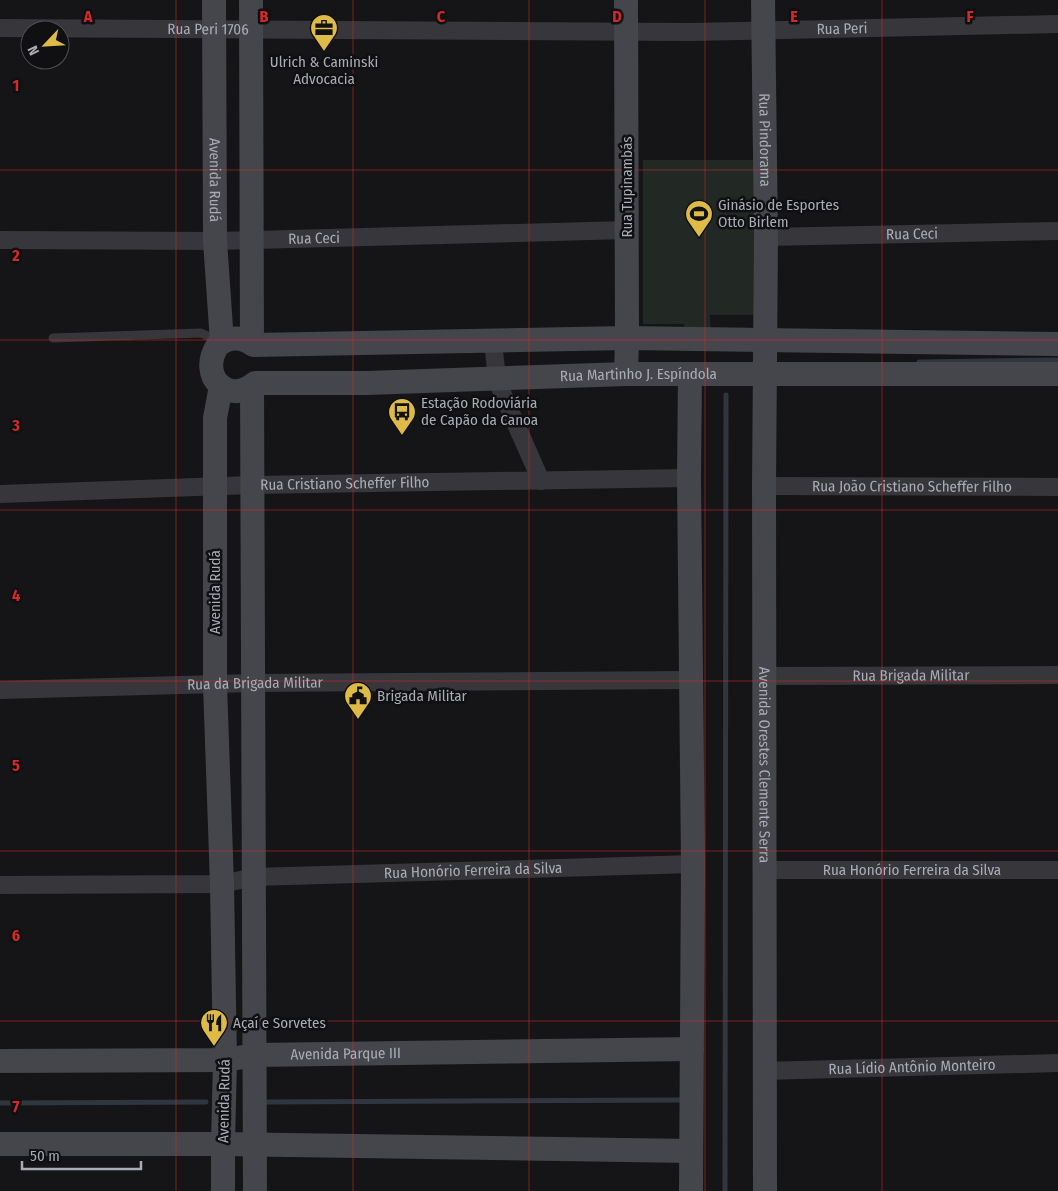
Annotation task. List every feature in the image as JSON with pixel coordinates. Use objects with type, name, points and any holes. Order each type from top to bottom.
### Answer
[{"type":"main road","name":"Avenida Rudá","points":[[214,0],[215,242],[220,344],[210,361],[214,379],[221,386],[215,418],[215,685],[222,884],[225,1060],[224,1191]]},
{"type":"main road","name":"Avenida Rudá","points":[[250,0],[253,345],[260,352],[263,361],[262,370],[254,385],[252,485],[255,1191]]},
{"type":"main road","name":"Rua Tupinambás","points":[[626,0],[626,374]]},
{"type":"main road","name":"Rua Pindorama","points":[[763,0],[766,340]]},
{"type":"main road","points":[[220,344],[233,338],[241,338],[253,345],[627,338],[1058,344]]},
{"type":"main road","name":"Avenida Orestes Clemente Serra","points":[[765,1191],[764,486],[766,340]]},
{"type":"main road","name":"Rua Martinho J. Espíndola","points":[[221,386],[234,391],[241,391],[254,385],[375,383],[626,374],[1058,374]]},
{"type":"main road","points":[[690,374],[691,1191]]},
{"type":"main road","name":"Avenida Parque III","points":[[0,1061],[225,1060],[255,1055],[692,1049]]},
{"type":"main road","points":[[0,1144],[223,1144],[691,1150]]},
{"type":"street","name":"Rua Peri","points":[[626,32],[763,32],[1058,24]]},
{"type":"street","name":"Rua Peri 1706","points":[[0,28],[251,28],[626,32]]},
{"type":"street","name":"Rua Ceci","points":[[0,240],[215,242],[627,230]]},
{"type":"street","name":"Rua Ceci","points":[[766,237],[1058,231]]},
{"type":"street","points":[[493,342],[498,378],[541,481]]},
{"type":"street","name":"Rua Cristiano Scheffer Filho","points":[[0,494],[252,485],[689,478]]},
{"type":"street","name":"Rua João Cristiano Scheffer Filho","points":[[764,486],[1058,486]]},
{"type":"street","name":"Rua Brigada Militar","points":[[765,676],[1058,675]]},
{"type":"street","name":"Rua da Brigada Militar","points":[[0,690],[253,683],[691,680]]},
{"type":"street","name":"Rua Honório Ferreira da Silva","points":[[222,884],[254,877],[692,864]]},
{"type":"street","name":"Rua Honório Ferreira da Silva","points":[[766,870],[1058,870]]},
{"type":"street","points":[[0,885],[222,884]]},
{"type":"street","name":"Rua Lídio Antônio Monteiro","points":[[764,1071],[1058,1063]]},
{"type":"lane","points":[[54,338],[200,333],[220,344]]},
{"type":"shaded area","name":"Ginásio de Esportes Otto Birlem","points":[[643,160],[756,160],[756,315],[710,315],[711,333],[685,333],[684,324],[643,324]]},
{"type":"waterway","points":[[919,362],[1058,360]]},
{"type":"waterway","points":[[725,1191],[726,395]]},
{"type":"waterway","points":[[266,1102],[682,1100]]},
{"type":"waterway","points":[[0,1103],[206,1102]]},
{"type":"place","name":"Ulrich & Caminski Advocacia","points":[[324,52]]},
{"type":"place","name":"Ginásio de Esportes Otto Birlem","points":[[699,238]]},
{"type":"place","name":"Estação Rodoviária de Capão da Canoa","points":[[402,436]]},
{"type":"place","name":"Brigada Militar","points":[[358,720]]},
{"type":"place","name":"Açaí e Sorvetes","points":[[214,1047]]}]
